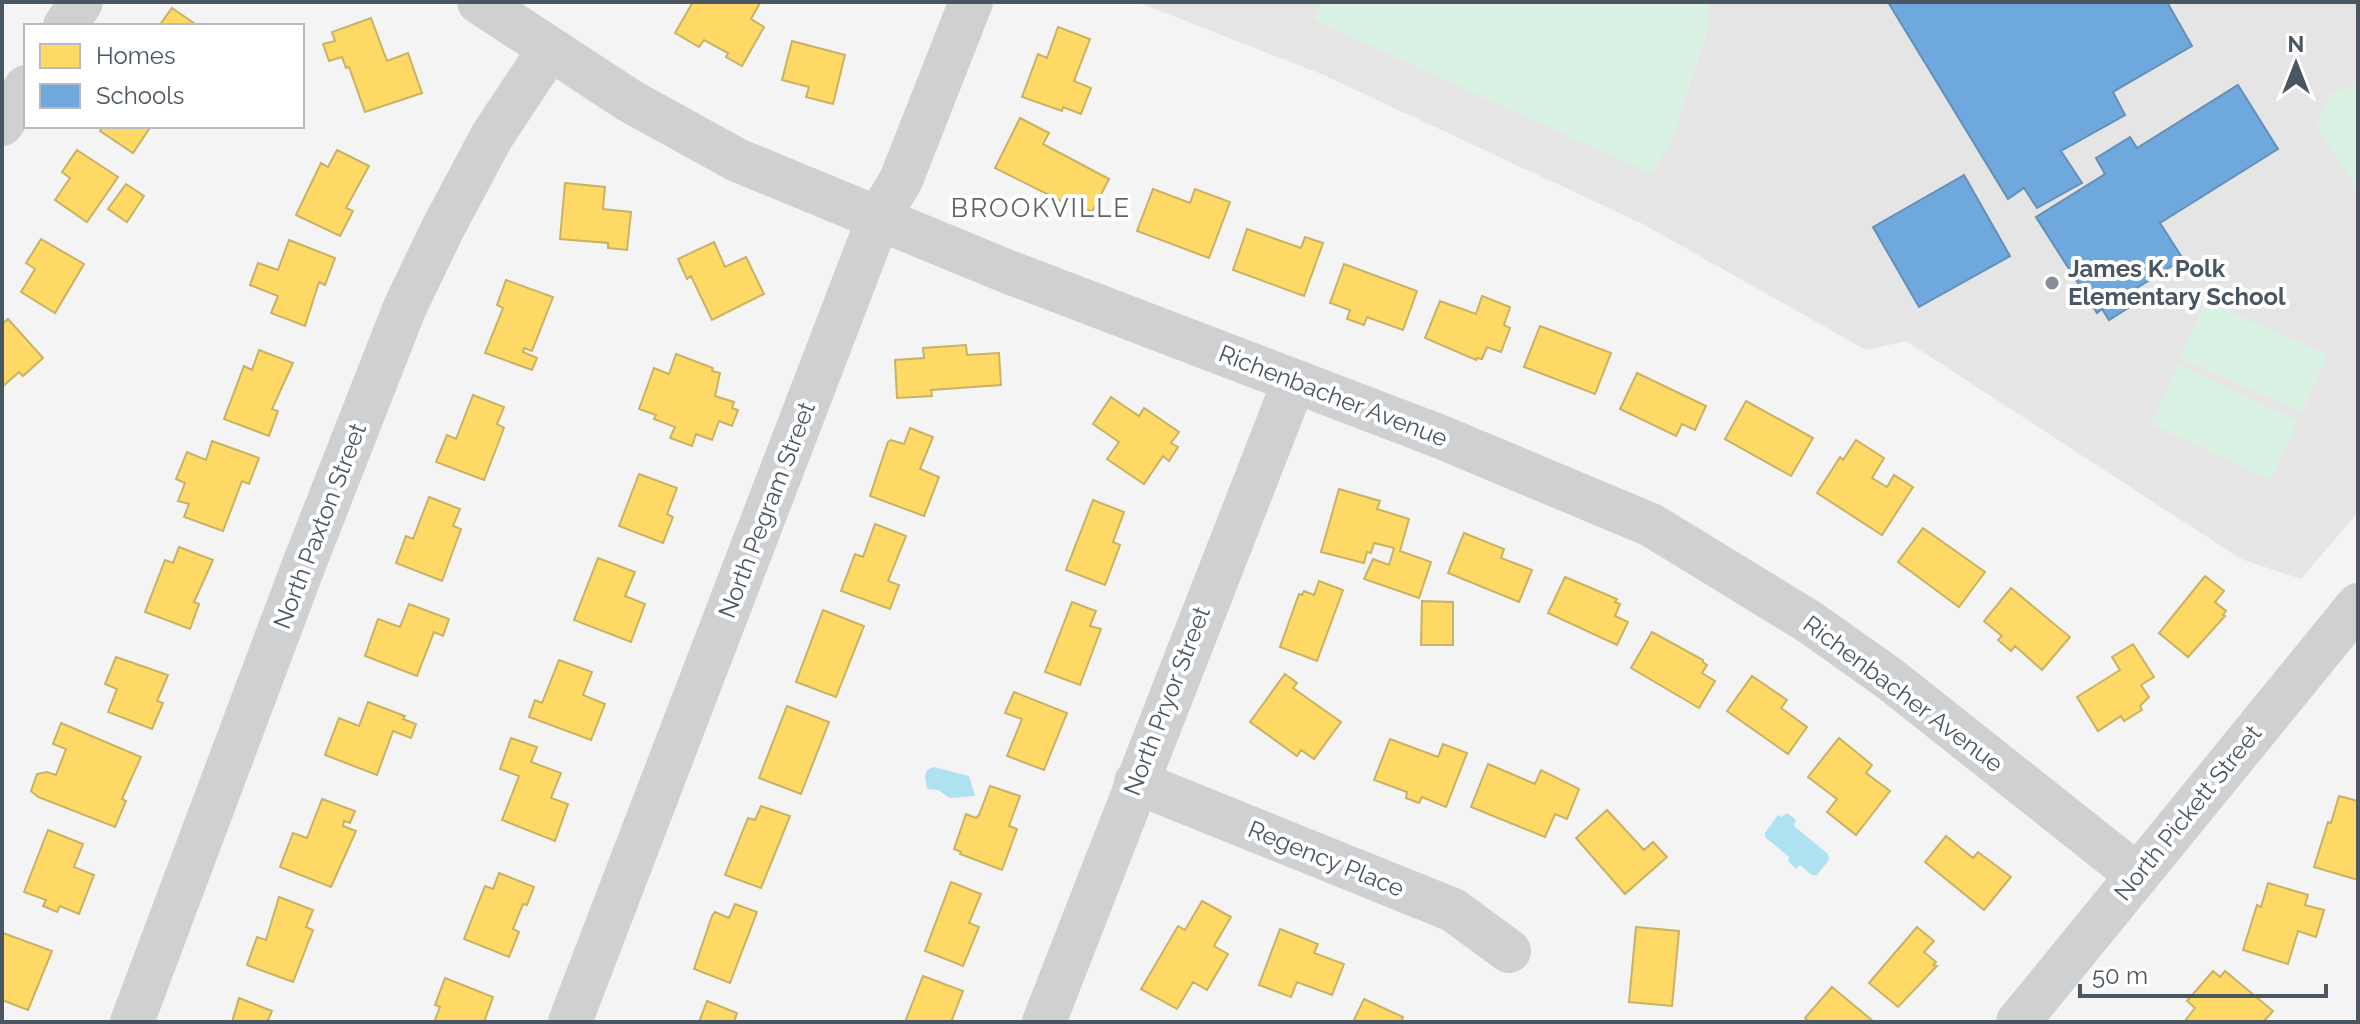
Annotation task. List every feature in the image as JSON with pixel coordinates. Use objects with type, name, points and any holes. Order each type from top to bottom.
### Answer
[{"type":"street","points":[[66,24],[81,2]]},
{"type":"street","name":"Richenbacher Avenue","points":[[479,2],[630,101],[737,160],[947,247],[1413,426],[1648,524],[1808,621],[1890,679],[2137,875]]},
{"type":"street","name":"North Pegram Street","points":[[570,1022],[879,217],[901,180],[971,2]]},
{"type":"street","name":"North Paxton Street","points":[[132,1022],[303,567],[405,307],[492,136],[549,50]]},
{"type":"street","points":[[2,124],[24,90]]},
{"type":"street","name":"North Pryor Street","points":[[1044,1022],[1294,382]]},
{"type":"street","name":"North Pickett Street","points":[[2018,1022],[2358,605]]},
{"type":"street","name":"Regency Place","points":[[1136,782],[1453,910],[1509,951]]},
{"type":"shaded area","name":"James K. Polk Elementary School","points":[[1137,2],[2358,2],[2358,512],[2301,579],[2241,559],[1906,341],[1866,350],[1643,224],[1319,73]]},
{"type":"green space","points":[[1322,2],[1707,2],[1707,32],[1673,137],[1652,174],[1314,20]]},
{"type":"green space","points":[[2358,84],[2358,190],[2316,126],[2331,94]]},
{"type":"green space","points":[[2206,301],[2328,355],[2302,412],[2180,358]]},
{"type":"green space","points":[[2179,365],[2298,421],[2271,480],[2151,424]]},
{"type":"water","points":[[934,767],[969,776],[975,796],[950,798],[938,790],[927,789],[925,776],[927,770]]},
{"type":"water","points":[[1787,813],[1796,820],[1794,826],[1828,854],[1829,860],[1817,875],[1812,875],[1800,865],[1796,869],[1788,861],[1789,857],[1765,837],[1778,815],[1782,817]]},
{"type":"building: Homes","points":[[693,2],[760,3],[751,19],[764,27],[742,66],[726,57],[728,53],[704,40],[699,47],[675,33]]},
{"type":"building: Homes","points":[[172,8],[195,24],[160,24]]},
{"type":"building: Homes","points":[[371,18],[387,61],[408,53],[422,93],[365,112],[349,67],[346,68],[342,57],[329,61],[323,44],[335,41],[332,32]]},
{"type":"building: Homes","points":[[1058,27],[1090,39],[1074,81],[1091,88],[1081,114],[1022,97],[1038,54],[1047,58]]},
{"type":"building: Homes","points":[[792,41],[845,55],[833,104],[806,97],[809,87],[782,80]]},
{"type":"building: Homes","points":[[1020,118],[1049,133],[1043,144],[1109,179],[1092,212],[1065,199],[1063,202],[995,168]]},
{"type":"building: Homes","points":[[102,128],[150,128],[133,153],[100,131]]},
{"type":"building: Homes","points":[[77,150],[118,177],[87,222],[55,200],[70,178],[62,172]]},
{"type":"building: Homes","points":[[337,150],[369,166],[346,208],[353,211],[340,236],[296,215],[321,163],[328,167]]},
{"type":"building: Homes","points":[[565,183],[605,187],[603,209],[631,212],[627,250],[608,248],[608,243],[560,239]]},
{"type":"building: Homes","points":[[126,184],[144,196],[127,222],[108,209]]},
{"type":"building: Homes","points":[[1153,189],[1190,203],[1195,189],[1230,202],[1209,258],[1137,231]]},
{"type":"building: Homes","points":[[1247,229],[1301,248],[1305,237],[1323,243],[1304,296],[1233,270]]},
{"type":"building: Homes","points":[[41,239],[84,264],[55,313],[21,292],[35,269],[26,263]]},
{"type":"building: Homes","points":[[289,240],[335,258],[325,285],[319,282],[305,326],[271,313],[278,296],[250,285],[258,263],[278,270]]},
{"type":"building: Homes","points":[[714,242],[725,267],[746,257],[764,294],[712,320],[691,276],[687,279],[678,259]]},
{"type":"building: Homes","points":[[1344,264],[1417,291],[1403,330],[1367,317],[1364,325],[1347,319],[1350,310],[1330,303]]},
{"type":"building: Homes","points":[[506,280],[553,297],[532,351],[524,348],[523,352],[537,358],[532,370],[485,353],[503,308],[497,305]]},
{"type":"building: Homes","points":[[1482,296],[1510,307],[1504,325],[1510,328],[1501,352],[1487,347],[1482,359],[1476,360],[1425,338],[1440,301],[1476,314]]},
{"type":"building: Homes","points":[[8,319],[43,358],[23,376],[19,372],[2,387],[2,324]]},
{"type":"building: Homes","points":[[1540,326],[1611,353],[1595,394],[1524,367]]},
{"type":"building: Homes","points":[[966,345],[967,355],[999,353],[1001,385],[931,390],[932,396],[897,398],[895,360],[924,358],[923,348]]},
{"type":"building: Homes","points":[[259,350],[293,363],[272,409],[278,411],[269,436],[224,419],[244,366],[252,370]]},
{"type":"building: Homes","points":[[676,354],[720,373],[715,396],[734,402],[732,408],[738,410],[732,426],[719,421],[712,440],[696,434],[692,446],[670,438],[675,427],[639,409],[654,368],[669,374]]},
{"type":"building: Homes","points":[[1637,373],[1706,406],[1695,430],[1682,424],[1676,436],[1620,409]]},
{"type":"building: Homes","points":[[473,395],[504,407],[497,424],[504,428],[484,480],[436,462],[447,435],[456,439]]},
{"type":"building: Homes","points":[[1111,397],[1139,416],[1144,408],[1179,432],[1171,443],[1178,447],[1169,461],[1163,456],[1144,484],[1107,459],[1119,442],[1093,424]]},
{"type":"building: Homes","points":[[1746,401],[1813,438],[1791,476],[1725,439]]},
{"type":"building: Homes","points":[[910,428],[933,437],[920,469],[939,477],[924,516],[870,496],[888,442],[904,444]]},
{"type":"building: Homes","points":[[1856,440],[1884,458],[1872,478],[1887,487],[1894,475],[1913,487],[1882,535],[1817,493],[1840,457],[1843,460]]},
{"type":"building: Homes","points":[[212,441],[259,458],[249,484],[242,481],[223,531],[184,517],[189,504],[178,501],[185,483],[176,479],[187,452],[206,460]]},
{"type":"building: Homes","points":[[639,474],[677,488],[667,514],[673,517],[663,543],[619,526]]},
{"type":"building: Homes","points":[[1339,489],[1380,501],[1377,509],[1409,519],[1400,551],[1431,562],[1419,598],[1364,579],[1373,559],[1389,565],[1394,548],[1374,543],[1364,563],[1321,552]]},
{"type":"building: Homes","points":[[429,497],[460,509],[453,526],[461,529],[442,581],[396,563],[406,536],[413,539]]},
{"type":"building: Homes","points":[[1093,500],[1124,512],[1113,542],[1120,545],[1105,585],[1066,570]]},
{"type":"building: Homes","points":[[875,524],[906,536],[888,581],[899,585],[890,609],[841,591],[855,554],[863,557]]},
{"type":"building: Homes","points":[[1923,528],[1985,572],[1959,607],[1898,562]]},
{"type":"building: Homes","points":[[1464,533],[1504,549],[1501,558],[1532,570],[1519,602],[1448,573]]},
{"type":"building: Homes","points":[[179,547],[213,560],[194,602],[199,604],[190,629],[145,612],[165,560],[173,563]]},
{"type":"building: Homes","points":[[598,558],[635,572],[625,596],[645,604],[631,642],[574,620]]},
{"type":"building: Homes","points":[[2205,576],[2224,591],[2215,602],[2226,611],[2225,616],[2188,657],[2159,633]]},
{"type":"building: Homes","points":[[1565,577],[1617,599],[1615,602],[1620,604],[1615,616],[1628,622],[1617,645],[1548,613]]},
{"type":"building: Homes","points":[[1319,581],[1343,590],[1317,661],[1280,647],[1299,594],[1302,595],[1304,591],[1314,595]]},
{"type":"building: Homes","points":[[2011,588],[2070,637],[2042,670],[2015,646],[2011,651],[1998,640],[2002,636],[1984,621]]},
{"type":"building: Homes","points":[[1422,601],[1453,602],[1453,645],[1421,645]]},
{"type":"building: Homes","points":[[1072,602],[1096,611],[1090,626],[1101,629],[1080,685],[1045,672]]},
{"type":"building: Homes","points":[[409,604],[449,619],[443,636],[434,632],[417,676],[365,656],[378,619],[400,627]]},
{"type":"building: Homes","points":[[823,610],[864,626],[836,697],[796,682]]},
{"type":"building: Homes","points":[[1652,632],[1707,665],[1702,673],[1715,681],[1699,708],[1631,668]]},
{"type":"building: Homes","points":[[2133,644],[2154,677],[2141,685],[2149,697],[2140,706],[2142,710],[2124,721],[2121,716],[2098,731],[2077,697],[2120,670],[2112,657]]},
{"type":"building: Homes","points":[[116,657],[168,675],[157,701],[163,703],[152,729],[108,712],[117,689],[105,684]]},
{"type":"building: Homes","points":[[559,660],[592,672],[583,695],[605,704],[591,740],[529,717],[535,700],[542,703]]},
{"type":"building: Homes","points":[[1285,674],[1297,683],[1293,688],[1341,722],[1314,759],[1301,750],[1297,756],[1250,722]]},
{"type":"building: Homes","points":[[1752,676],[1787,700],[1781,708],[1807,727],[1788,754],[1727,711]]},
{"type":"building: Homes","points":[[1014,692],[1067,713],[1044,770],[1007,756],[1022,719],[1005,713]]},
{"type":"building: Homes","points":[[368,702],[405,716],[403,719],[416,724],[411,738],[393,731],[377,775],[325,755],[339,718],[359,726]]},
{"type":"building: Homes","points":[[787,706],[829,722],[801,794],[759,778]]},
{"type":"building: Homes","points":[[61,723],[141,757],[122,799],[126,801],[115,827],[38,797],[31,791],[37,774],[47,772],[56,775],[66,749],[53,744]]},
{"type":"building: Homes","points":[[511,738],[537,747],[531,762],[561,773],[551,798],[568,804],[555,841],[502,820],[519,776],[500,769]]},
{"type":"building: Homes","points":[[1839,738],[1872,765],[1866,773],[1890,791],[1856,835],[1827,812],[1837,799],[1808,777]]},
{"type":"building: Homes","points":[[1390,739],[1438,757],[1443,744],[1467,753],[1446,807],[1422,797],[1419,803],[1406,798],[1407,792],[1374,780]]},
{"type":"building: Homes","points":[[1488,764],[1535,784],[1541,770],[1579,789],[1567,819],[1555,814],[1545,837],[1471,807]]},
{"type":"building: Homes","points":[[990,786],[1020,796],[1009,826],[1017,829],[1002,870],[954,849],[966,814],[976,818],[979,815]]},
{"type":"building: Homes","points":[[2339,796],[2358,801],[2358,880],[2314,867]]},
{"type":"building: Homes","points":[[322,799],[355,811],[350,823],[344,821],[343,826],[356,831],[331,887],[280,867],[293,833],[307,838]]},
{"type":"building: Homes","points":[[761,806],[790,816],[761,888],[725,875],[748,818],[755,820]]},
{"type":"building: Homes","points":[[1607,810],[1644,850],[1653,842],[1667,857],[1625,894],[1576,838]]},
{"type":"building: Homes","points":[[48,830],[83,844],[74,867],[94,875],[79,914],[60,906],[57,912],[43,906],[46,900],[24,892]]},
{"type":"building: Homes","points":[[1946,836],[1973,858],[1978,852],[2011,877],[1984,910],[1925,862]]},
{"type":"building: Homes","points":[[499,873],[534,887],[513,929],[519,932],[509,957],[464,939],[485,886],[493,889]]},
{"type":"building: Homes","points":[[951,882],[981,894],[969,923],[979,927],[963,966],[925,951]]},
{"type":"building: Homes","points":[[2268,883],[2308,895],[2305,905],[2324,910],[2316,937],[2298,931],[2288,964],[2243,950],[2257,905],[2261,907]]},
{"type":"building: Homes","points":[[279,897],[313,910],[306,927],[313,930],[293,982],[247,965],[257,937],[266,940]]},
{"type":"building: Homes","points":[[1202,901],[1231,917],[1214,946],[1228,954],[1207,990],[1193,982],[1177,1009],[1141,989],[1178,926],[1185,930]]},
{"type":"building: Homes","points":[[735,904],[757,912],[730,983],[694,969],[712,916],[715,912],[729,918]]},
{"type":"building: Homes","points":[[1636,927],[1679,931],[1672,1006],[1629,1002]]},
{"type":"building: Homes","points":[[1917,927],[1934,941],[1924,952],[1937,966],[1898,1007],[1869,983]]},
{"type":"building: Homes","points":[[1280,929],[1318,944],[1314,953],[1344,964],[1332,995],[1297,982],[1291,997],[1259,985]]},
{"type":"building: Homes","points":[[3,933],[52,951],[28,1010],[2,1000]]},
{"type":"building: Homes","points":[[2213,971],[2220,977],[2225,971],[2273,1011],[2263,1022],[2184,1022],[2195,1008],[2187,1001]]},
{"type":"building: Homes","points":[[923,976],[963,991],[951,1022],[905,1022]]},
{"type":"building: Homes","points":[[445,978],[493,997],[484,1022],[434,1022],[440,1007],[435,1005]]},
{"type":"building: Homes","points":[[1832,987],[1874,1022],[1810,1022],[1805,1018]]},
{"type":"building: Homes","points":[[239,998],[272,1011],[267,1022],[232,1022]]},
{"type":"building: Homes","points":[[1364,999],[1403,1017],[1401,1022],[1353,1022]]},
{"type":"building: Homes","points":[[707,1001],[737,1013],[734,1022],[699,1022]]},
{"type":"building: Schools","points":[[1888,2],[2167,2],[2192,46],[2113,92],[2125,115],[2061,151],[2082,183],[2037,208],[2024,188],[2008,199]]},
{"type":"building: Schools","points":[[2238,85],[2278,149],[2160,223],[2183,259],[2129,293],[2136,303],[2109,320],[2102,309],[2097,313],[2036,217],[2105,174],[2096,158],[2130,137],[2137,148]]},
{"type":"building: Schools","points":[[1964,175],[2010,256],[1919,307],[1873,227]]},
{"type":"place","name":"James K. Polk Elementary School","points":[[2052,283]]},
{"type":"district","name":"BROOKVILLE","points":[[1041,208]]}]
